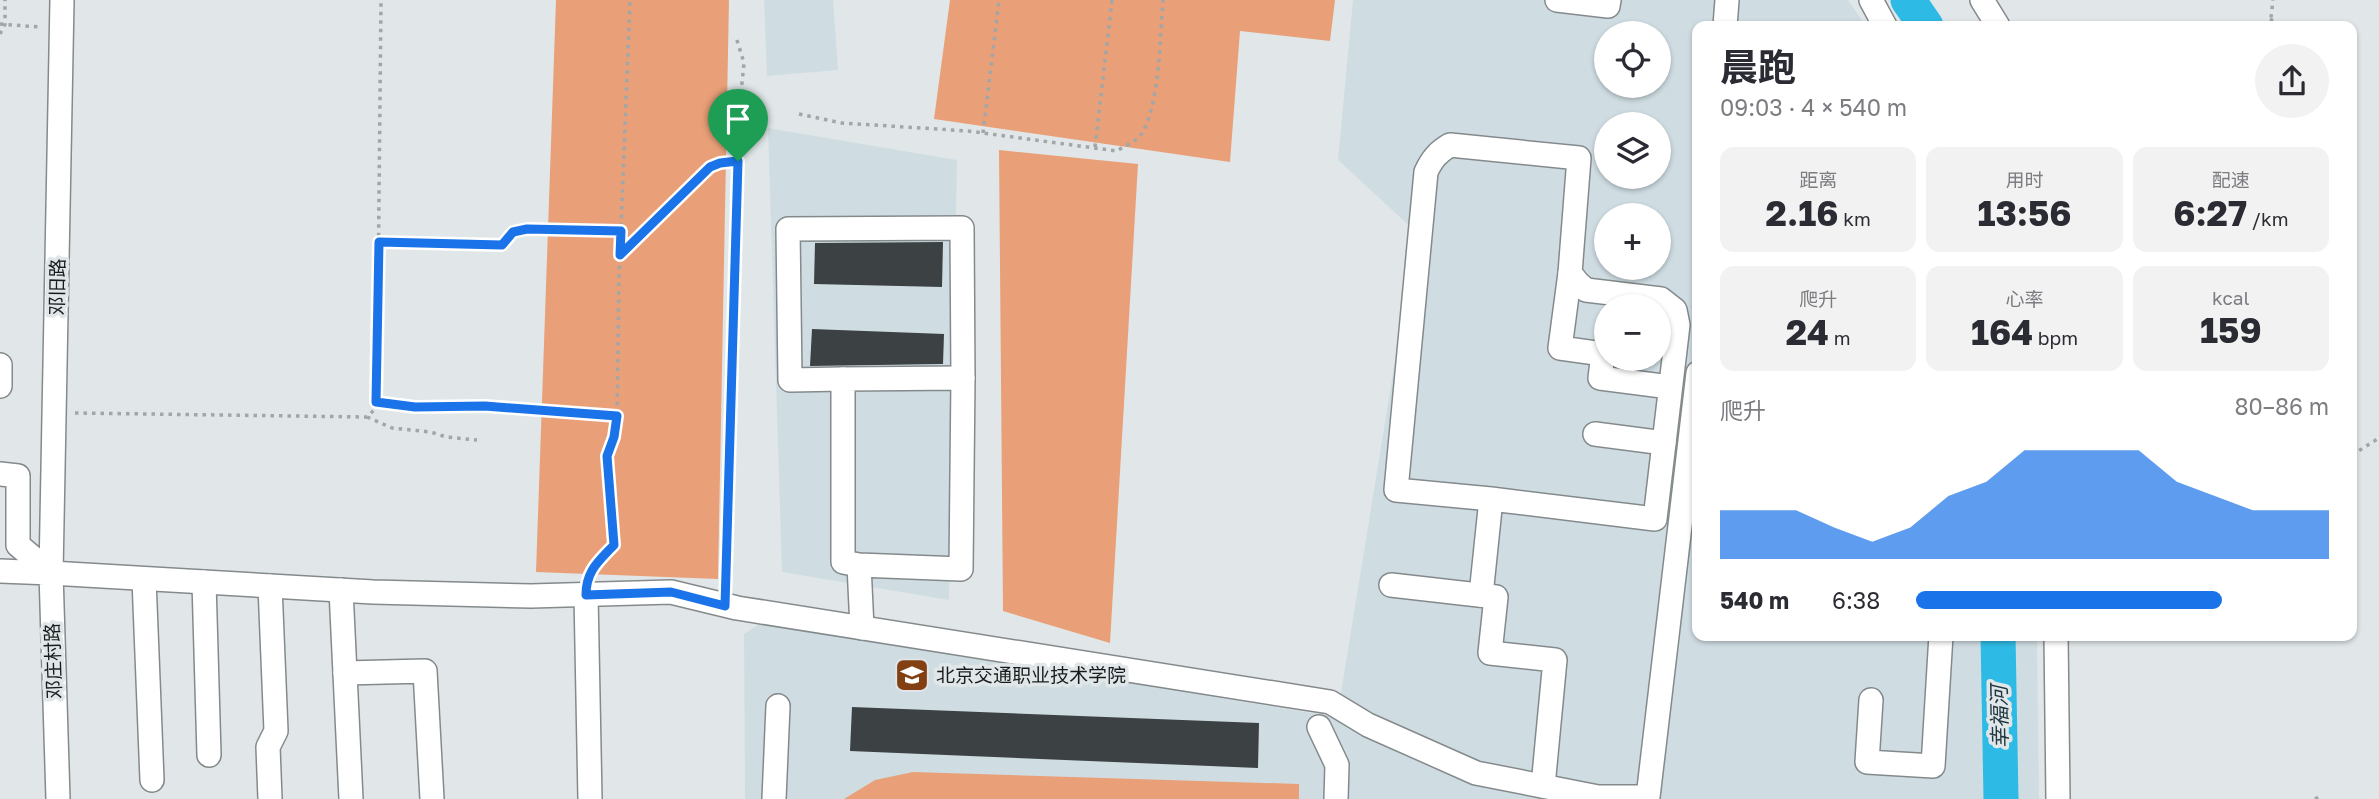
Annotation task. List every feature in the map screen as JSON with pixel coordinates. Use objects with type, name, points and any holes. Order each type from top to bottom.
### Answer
[{"type":"street","name":"邓旧路","points":[[51,573],[62,0]]},
{"type":"street","points":[[1557,0],[1608,6],[1609,0]]},
{"type":"street","points":[[1725,21],[1727,0]]},
{"type":"street","points":[[1871,0],[1882,21]]},
{"type":"street","points":[[1982,0],[1995,21]]},
{"type":"street","points":[[1570,272],[1586,290],[1661,299],[1675,310],[1678,325],[1655,519],[1396,489],[1426,172],[1431,160],[1440,150],[1450,145],[1579,158],[1570,272],[1560,348],[1603,354],[1600,377],[1670,387]]},
{"type":"street","points":[[843,379],[843,562],[961,569],[963,378],[962,228],[788,229],[790,380],[843,379],[963,378]]},
{"type":"street","points":[[0,365],[0,386]]},
{"type":"street","points":[[0,571],[341,590],[531,596],[671,592],[725,606],[1330,702],[1368,725],[1476,773],[1598,797],[1648,797],[1692,424]]},
{"type":"street","points":[[1595,434],[1664,443]]},
{"type":"street","points":[[0,474],[18,476],[18,545],[51,573]]},
{"type":"street","points":[[1481,595],[1491,499]]},
{"type":"street","points":[[859,565],[862,628]]},
{"type":"street","name":"邓庄村路","points":[[51,573],[58,799]]},
{"type":"street","points":[[144,579],[152,780]]},
{"type":"street","points":[[204,582],[209,755]]},
{"type":"street","points":[[1391,584],[1496,597],[1490,653],[1555,660],[1543,786]]},
{"type":"street","points":[[270,586],[276,731],[268,747],[270,799]]},
{"type":"street","points":[[341,590],[351,799]]},
{"type":"street","points":[[586,595],[590,799]]},
{"type":"street","points":[[2056,641],[2058,799]]},
{"type":"street","points":[[1871,700],[1867,762],[1933,766],[1941,642]]},
{"type":"street","points":[[345,673],[425,671],[432,799]]},
{"type":"street","points":[[774,799],[778,706]]},
{"type":"street","points":[[1319,727],[1337,765],[1336,799]]},
{"type":"path","points":[[0,34],[5,0]]},
{"type":"path","points":[[367,417],[374,410],[376,402],[381,0]]},
{"type":"path","points":[[586,595],[586,579],[614,545],[607,456],[614,437],[617,416],[630,0]]},
{"type":"path","points":[[983,133],[999,0]]},
{"type":"path","points":[[1095,148],[1112,0]]},
{"type":"path","points":[[799,114],[842,124],[983,133],[1117,151],[1139,138],[1149,121],[1157,75],[1163,0]]},
{"type":"path","points":[[2273,0],[2270,19],[2273,21]]},
{"type":"path","points":[[3,24],[62,28]]},
{"type":"path","points":[[725,606],[740,103],[744,63],[736,37]]},
{"type":"path","points":[[620,255],[710,167],[738,161]]},
{"type":"path","points":[[379,242],[502,245],[513,232],[527,229],[621,231]]},
{"type":"path","points":[[376,402],[415,407],[485,406],[617,416]]},
{"type":"path","points":[[55,413],[367,417],[392,428],[477,440]]},
{"type":"path","points":[[2357,452],[2379,438]]},
{"type":"shaded area","points":[[556,0],[729,0],[718,579],[536,572]]},
{"type":"shaded area","points":[[764,0],[833,0],[838,70],[767,76]]},
{"type":"shaded area","points":[[950,0],[1335,0],[1330,41],[1240,31],[1230,162],[934,119]]},
{"type":"shaded area","points":[[1353,0],[1848,0],[1863,21],[1692,21],[1692,641],[2037,641],[2039,799],[745,799],[744,634],[759,624],[1337,717],[1416,232],[1338,160]]},
{"type":"shaded area","points":[[768,128],[957,160],[949,600],[782,572]]},
{"type":"shaded area","points":[[999,150],[1138,164],[1110,643],[1003,611]]},
{"type":"shaded area","points":[[913,772],[1299,784],[1299,799],[844,799],[875,780]]},
{"type":"building","points":[[943,242],[942,287],[814,284],[815,243]]},
{"type":"building","points":[[812,329],[944,334],[943,364],[810,366]]},
{"type":"building","points":[[852,707],[1259,723],[1258,768],[850,751]]},
{"type":"waterway","name":"幸福河","points":[[1908,0],[1923,21]]},
{"type":"waterway","name":"幸福河","points":[[1998,641],[2001,799]]},
{"type":"place","name":"北京交通职业技术学院","points":[[912,675]]},
{"type":"route","points":[[738,161],[725,606],[671,592],[586,595],[586,579],[614,545],[607,456],[614,437],[617,416],[485,406],[415,407],[376,402],[379,242],[502,245],[513,232],[527,229],[621,231],[620,255],[710,167],[738,161]]}]
